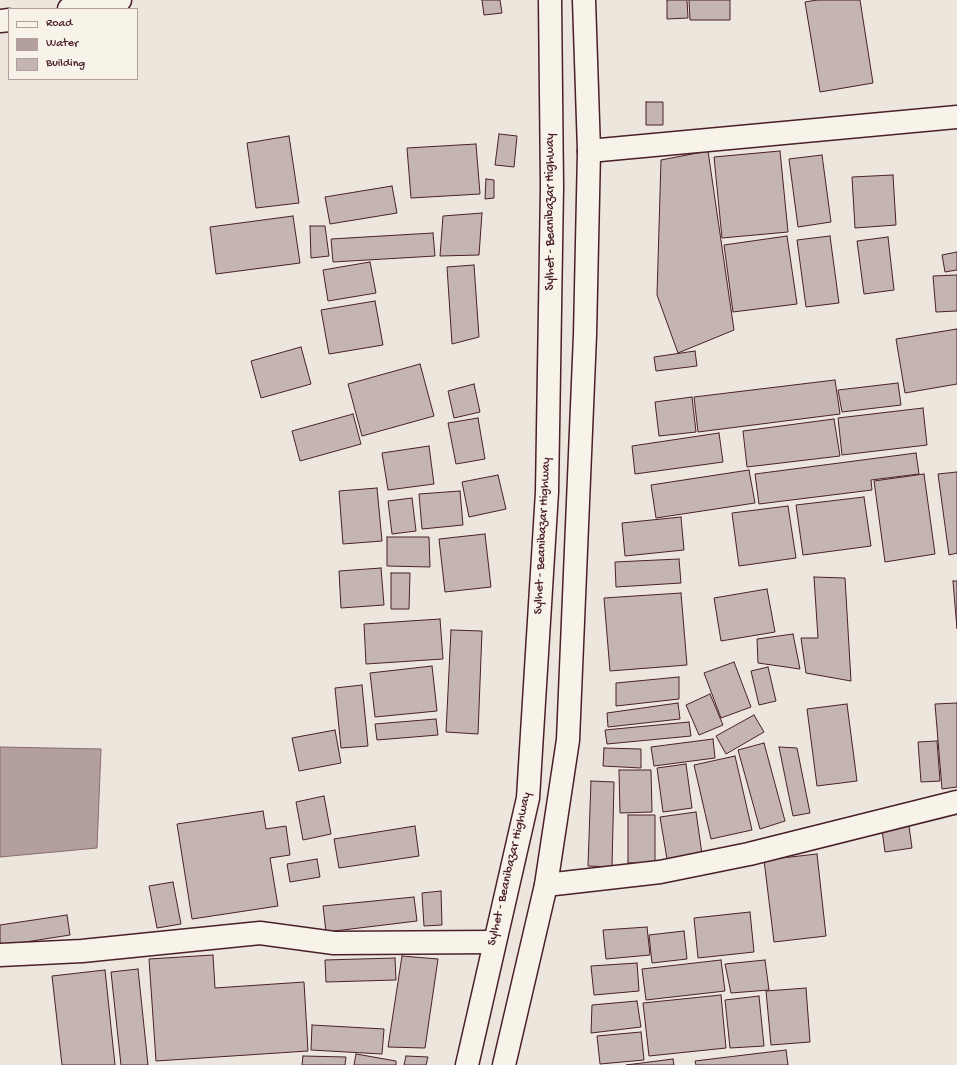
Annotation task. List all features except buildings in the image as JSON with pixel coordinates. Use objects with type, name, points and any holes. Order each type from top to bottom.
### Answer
[{"type":"main road","points":[[75,8],[120,0]]},
{"type":"main road","name":"Sylhet - Beanibazar Highway","points":[[467,1065],[528,798],[547,492],[552,187],[550,0]]},
{"type":"main road","points":[[504,1065],[546,885],[568,740],[585,335],[589,151],[584,0]]},
{"type":"main road","points":[[589,151],[957,117]]},
{"type":"main road","points":[[546,885],[660,872],[742,856],[957,802]]},
{"type":"main road","points":[[0,955],[82,951],[260,933],[334,944],[494,942]]},
{"type":"water","points":[[0,747],[101,749],[97,848],[0,857]]}]
